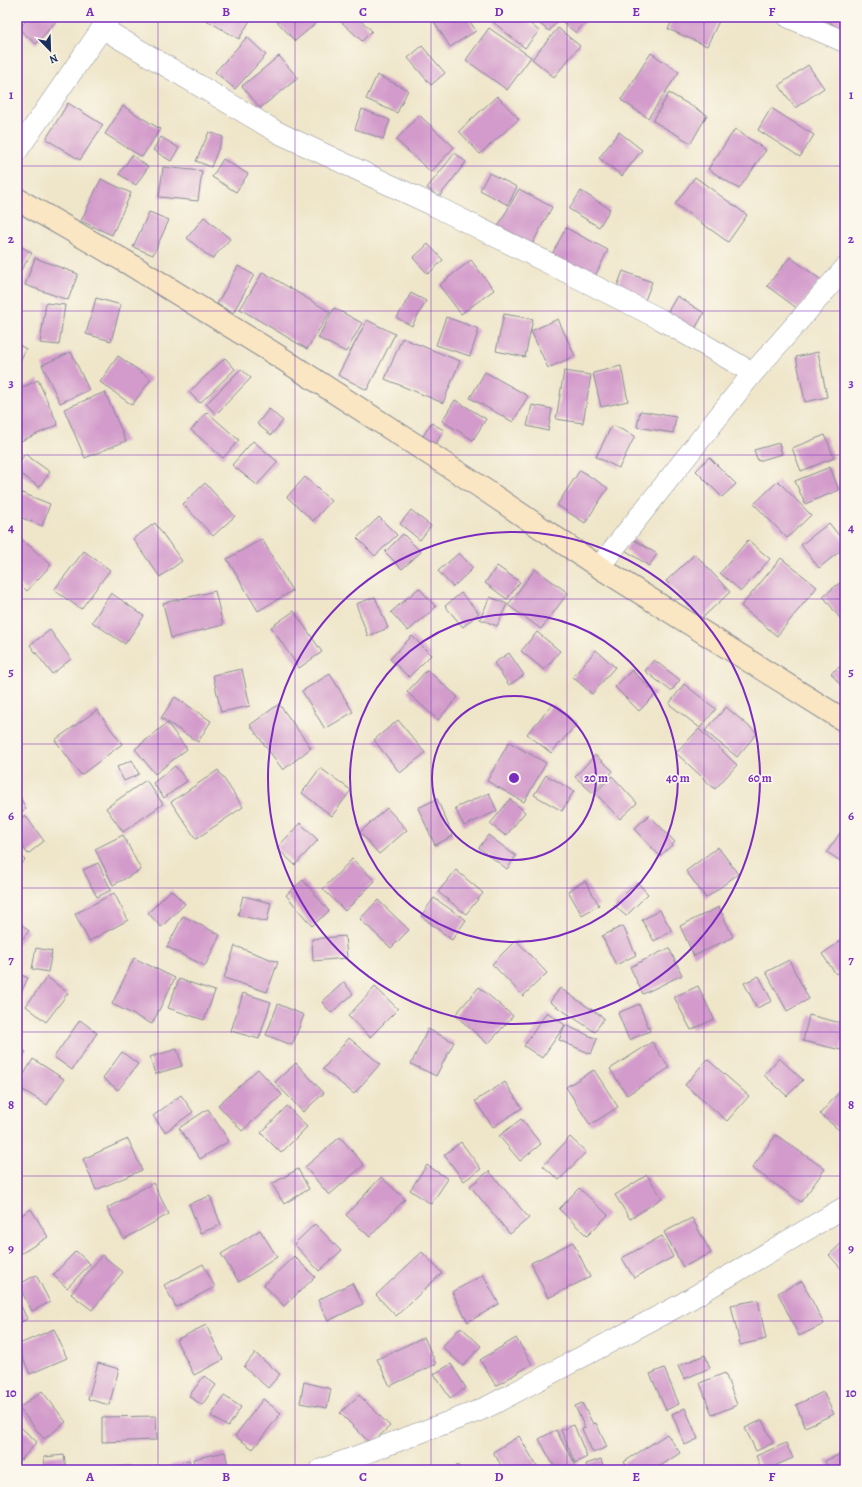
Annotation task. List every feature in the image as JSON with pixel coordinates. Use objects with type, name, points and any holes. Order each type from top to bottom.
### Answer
[{"type":"street","points":[[788,17],[845,42]]},
{"type":"street","points":[[17,151],[106,23],[279,133],[435,206],[660,319],[753,373]]},
{"type":"street","points":[[17,199],[128,263],[276,354],[476,484],[599,567],[845,722]]},
{"type":"street","points":[[599,567],[753,373],[845,268]]},
{"type":"street","points":[[320,1470],[485,1408],[680,1305],[845,1207]]},
{"type":"building","points":[[29,17],[54,17],[57,20],[36,44],[19,29]]},
{"type":"building","points":[[201,17],[252,17],[239,39]]},
{"type":"building","points":[[273,17],[323,17],[295,41]]},
{"type":"building","points":[[357,17],[372,31],[362,41],[337,18]]},
{"type":"building","points":[[431,17],[467,17],[476,31],[450,47]]},
{"type":"building","points":[[498,17],[522,17],[539,31],[525,48],[493,22]]},
{"type":"building","points":[[531,17],[561,17],[549,31]]},
{"type":"building","points":[[568,17],[589,17],[576,33],[563,22]]},
{"type":"building","points":[[674,17],[721,17],[707,46],[668,29]]},
{"type":"building","points":[[824,17],[845,17],[845,35]]},
{"type":"building","points":[[489,28],[531,57],[507,90],[466,60]]},
{"type":"building","points":[[558,28],[580,46],[554,77],[532,59]]},
{"type":"building","points":[[247,37],[266,55],[235,89],[215,72]]},
{"type":"building","points":[[422,46],[445,73],[431,85],[408,58]]},
{"type":"building","points":[[651,53],[679,72],[648,118],[621,100]]},
{"type":"building","points":[[279,56],[298,78],[260,108],[242,86]]},
{"type":"building","points":[[808,65],[824,88],[795,108],[779,85]]},
{"type":"building","points":[[377,75],[408,90],[397,113],[366,99]]},
{"type":"building","points":[[669,93],[707,115],[691,143],[653,121]]},
{"type":"building","points":[[497,96],[519,119],[480,154],[459,131]]},
{"type":"building","points":[[68,103],[103,125],[80,160],[46,139]]},
{"type":"building","points":[[123,106],[160,129],[142,157],[105,134]]},
{"type":"building","points":[[771,108],[814,135],[800,157],[758,130]]},
{"type":"building","points":[[362,109],[390,120],[383,139],[355,129]]},
{"type":"building","points":[[419,115],[454,147],[431,172],[396,140]]},
{"type":"building","points":[[735,129],[766,150],[739,189],[708,169]]},
{"type":"building","points":[[209,132],[223,137],[211,167],[196,161]]},
{"type":"building","points":[[619,132],[642,150],[622,176],[599,158]]},
{"type":"building","points":[[161,137],[179,148],[171,161],[153,150]]},
{"type":"building","points":[[455,153],[466,162],[439,197],[427,188]]},
{"type":"building","points":[[132,155],[148,167],[136,185],[119,174]]},
{"type":"building","points":[[223,159],[248,174],[236,192],[212,177]]},
{"type":"building","points":[[163,167],[202,171],[198,201],[159,197]]},
{"type":"building","points":[[489,173],[517,187],[508,205],[480,190]]},
{"type":"building","points":[[695,177],[747,215],[728,242],[675,204]]},
{"type":"building","points":[[101,179],[131,193],[112,235],[81,221]]},
{"type":"building","points":[[519,189],[552,207],[530,248],[496,230]]},
{"type":"building","points":[[581,191],[610,209],[599,227],[569,209]]},
{"type":"building","points":[[149,212],[169,220],[153,255],[133,247]]},
{"type":"building","points":[[204,217],[230,239],[212,259],[187,238]]},
{"type":"building","points":[[566,228],[608,250],[594,278],[551,256]]},
{"type":"building","points":[[17,244],[32,253],[19,273],[17,271]]},
{"type":"building","points":[[428,244],[443,260],[428,274],[413,258]]},
{"type":"building","points":[[790,257],[821,280],[798,309],[767,286]]},
{"type":"building","points":[[35,258],[78,274],[68,300],[25,285]]},
{"type":"building","points":[[471,260],[494,290],[461,314],[439,285]]},
{"type":"building","points":[[238,266],[254,275],[233,313],[217,304]]},
{"type":"building","points":[[623,271],[652,282],[644,303],[615,292]]},
{"type":"building","points":[[263,272],[330,312],[307,349],[240,309]]},
{"type":"building","points":[[411,293],[426,301],[412,326],[397,318]]},
{"type":"building","points":[[677,296],[704,313],[695,329],[667,313]]},
{"type":"building","points":[[96,298],[121,305],[111,341],[86,334]]},
{"type":"building","points":[[46,303],[65,305],[59,345],[40,343]]},
{"type":"building","points":[[334,308],[362,323],[346,352],[318,338]]},
{"type":"building","points":[[504,314],[533,319],[525,357],[496,351]]},
{"type":"building","points":[[446,317],[479,329],[470,356],[436,345]]},
{"type":"building","points":[[558,319],[575,356],[548,368],[531,331]]},
{"type":"building","points":[[367,320],[395,334],[367,390],[338,375]]},
{"type":"building","points":[[402,338],[460,361],[443,403],[385,379]]},
{"type":"building","points":[[17,344],[26,349],[17,367]]},
{"type":"building","points":[[71,352],[89,390],[60,403],[42,365]]},
{"type":"building","points":[[818,352],[827,397],[805,402],[796,357]]},
{"type":"building","points":[[118,356],[151,379],[132,405],[100,382]]},
{"type":"building","points":[[225,358],[235,369],[200,403],[189,392]]},
{"type":"building","points":[[621,366],[628,401],[601,407],[593,373]]},
{"type":"building","points":[[241,369],[251,378],[216,414],[206,404]]},
{"type":"building","points":[[564,371],[591,375],[583,423],[556,419]]},
{"type":"building","points":[[485,372],[528,396],[513,422],[470,398]]},
{"type":"building","points":[[38,380],[58,425],[21,441],[17,432],[17,390]]},
{"type":"building","points":[[105,392],[126,441],[85,458],[64,409]]},
{"type":"building","points":[[455,400],[486,419],[473,440],[442,421]]},
{"type":"building","points":[[532,405],[552,409],[548,431],[527,426]]},
{"type":"building","points":[[269,409],[283,421],[271,435],[257,424]]},
{"type":"building","points":[[640,411],[676,417],[673,433],[637,427]]},
{"type":"building","points":[[207,412],[239,440],[223,458],[191,430]]},
{"type":"building","points":[[431,423],[444,430],[432,450],[419,443]]},
{"type":"building","points":[[612,425],[635,436],[619,468],[596,457]]},
{"type":"building","points":[[825,435],[834,458],[801,471],[792,448]]},
{"type":"building","points":[[253,441],[278,462],[257,485],[232,465]]},
{"type":"building","points":[[779,443],[782,454],[758,461],[754,450]]},
{"type":"building","points":[[25,454],[50,472],[39,487],[17,471],[17,465]]},
{"type":"building","points":[[709,457],[736,484],[722,497],[696,471]]},
{"type":"building","points":[[830,467],[839,490],[805,504],[795,481]]},
{"type":"building","points":[[580,470],[608,488],[585,523],[557,505]]},
{"type":"building","points":[[305,477],[331,501],[313,521],[287,497]]},
{"type":"building","points":[[778,481],[811,515],[787,538],[754,504]]},
{"type":"building","points":[[205,483],[235,516],[213,536],[183,504]]},
{"type":"building","points":[[17,491],[50,504],[42,526],[17,516]]},
{"type":"building","points":[[411,510],[431,526],[420,540],[400,524]]},
{"type":"building","points":[[379,517],[397,535],[375,556],[357,538]]},
{"type":"building","points":[[155,523],[182,561],[160,577],[133,539]]},
{"type":"building","points":[[829,523],[845,543],[845,547],[819,568],[801,545]]},
{"type":"building","points":[[403,534],[421,552],[402,569],[385,552]]},
{"type":"building","points":[[17,535],[51,565],[27,591],[17,581]]},
{"type":"building","points":[[262,539],[292,591],[258,611],[227,559]]},
{"type":"building","points":[[633,539],[657,554],[649,566],[625,550]]},
{"type":"building","points":[[748,540],[770,559],[741,591],[720,573]]},
{"type":"building","points":[[84,551],[110,570],[81,609],[54,590]]},
{"type":"building","points":[[459,553],[473,568],[453,587],[438,571]]},
{"type":"building","points":[[695,554],[730,592],[701,619],[666,581]]},
{"type":"building","points":[[781,558],[817,587],[777,636],[741,606]]},
{"type":"building","points":[[497,566],[520,582],[507,599],[485,583]]},
{"type":"building","points":[[535,569],[568,593],[541,629],[508,605]]},
{"type":"building","points":[[845,579],[845,625],[823,596]]},
{"type":"building","points":[[419,588],[436,607],[408,631],[391,612]]},
{"type":"building","points":[[215,591],[223,625],[171,638],[163,603]]},
{"type":"building","points":[[111,593],[144,616],[125,644],[92,622]]},
{"type":"building","points":[[461,593],[479,613],[463,627],[445,606]]},
{"type":"building","points":[[375,597],[388,628],[368,636],[356,604]]},
{"type":"building","points":[[490,597],[507,604],[497,626],[480,619]]},
{"type":"building","points":[[294,611],[322,652],[299,668],[271,627]]},
{"type":"building","points":[[50,630],[71,659],[52,674],[30,645]]},
{"type":"building","points":[[537,632],[560,651],[544,670],[521,651]]},
{"type":"building","points":[[412,636],[431,655],[409,677],[390,659]]},
{"type":"building","points":[[596,650],[615,667],[592,694],[573,677]]},
{"type":"building","points":[[509,653],[524,675],[509,685],[494,663]]},
{"type":"building","points":[[654,660],[680,680],[671,691],[645,671]]},
{"type":"building","points":[[845,663],[845,691],[831,673]]},
{"type":"building","points":[[242,669],[250,706],[221,712],[213,675]]},
{"type":"building","points":[[427,670],[458,697],[438,720],[407,692]]},
{"type":"building","points":[[632,670],[656,694],[639,711],[615,687]]},
{"type":"building","points":[[330,674],[353,712],[325,729],[302,691]]},
{"type":"building","points":[[684,684],[716,709],[700,728],[669,704]]},
{"type":"building","points":[[175,697],[211,721],[198,742],[161,718]]},
{"type":"building","points":[[279,704],[311,748],[283,770],[250,725]]},
{"type":"building","points":[[553,704],[577,724],[551,753],[527,734]]},
{"type":"building","points":[[726,707],[757,733],[737,757],[705,731]]},
{"type":"building","points":[[97,710],[122,744],[81,775],[55,740]]},
{"type":"building","points":[[398,720],[425,753],[400,773],[374,740]]},
{"type":"building","points":[[167,723],[187,749],[155,774],[135,749]]},
{"type":"building","points":[[699,729],[737,765],[715,789],[676,753]]},
{"type":"building","points":[[509,742],[546,763],[524,802],[487,781]]},
{"type":"building","points":[[595,755],[613,771],[593,793],[575,777]]},
{"type":"building","points":[[132,760],[139,774],[124,781],[117,767]]},
{"type":"building","points":[[175,766],[187,781],[164,798],[153,783]]},
{"type":"building","points":[[320,768],[351,790],[332,816],[302,793]]},
{"type":"building","points":[[218,770],[243,807],[196,839],[171,802]]},
{"type":"building","points":[[546,775],[574,791],[562,811],[534,795]]},
{"type":"building","points":[[612,776],[637,803],[620,819],[595,793]]},
{"type":"building","points":[[146,780],[163,804],[123,832],[106,808]]},
{"type":"building","points":[[17,791],[26,809],[17,814]]},
{"type":"building","points":[[489,793],[497,811],[464,826],[455,808]]},
{"type":"building","points":[[437,799],[453,836],[435,845],[418,808]]},
{"type":"building","points":[[510,799],[525,812],[506,836],[490,824]]},
{"type":"building","points":[[387,808],[407,830],[379,854],[360,832]]},
{"type":"building","points":[[25,815],[44,841],[28,854],[17,840],[17,821]]},
{"type":"building","points":[[649,815],[675,842],[660,856],[634,829]]},
{"type":"building","points":[[300,823],[318,840],[295,865],[277,848]]},
{"type":"building","points":[[842,830],[845,832],[845,864],[827,852]]},
{"type":"building","points":[[123,835],[141,870],[113,885],[95,849]]},
{"type":"building","points":[[488,835],[516,856],[507,869],[479,848]]},
{"type":"building","points":[[718,847],[738,874],[706,898],[686,871]]},
{"type":"building","points":[[17,853],[25,860],[17,868]]},
{"type":"building","points":[[352,859],[375,881],[345,911],[323,889]]},
{"type":"building","points":[[98,863],[111,890],[97,897],[83,870]]},
{"type":"building","points":[[456,870],[483,893],[466,914],[438,892]]},
{"type":"building","points":[[303,880],[329,911],[312,926],[286,895]]},
{"type":"building","points":[[585,881],[599,905],[582,915],[568,891]]},
{"type":"building","points":[[637,882],[648,894],[626,916],[614,905]]},
{"type":"building","points":[[171,890],[185,904],[161,927],[148,913]]},
{"type":"building","points":[[114,893],[128,920],[89,941],[75,914]]},
{"type":"building","points":[[243,896],[271,903],[267,922],[238,915]]},
{"type":"building","points":[[434,898],[466,920],[452,940],[421,916]]},
{"type":"building","points":[[378,900],[409,930],[391,948],[360,919]]},
{"type":"building","points":[[719,907],[733,937],[694,956],[680,926]]},
{"type":"building","points":[[660,910],[672,931],[654,941],[642,920]]},
{"type":"building","points":[[183,916],[220,935],[205,966],[167,947]]},
{"type":"building","points":[[17,920],[29,931],[17,945]]},
{"type":"building","points":[[623,926],[636,955],[616,965],[602,936]]},
{"type":"building","points":[[345,936],[347,958],[313,961],[312,939]]},
{"type":"building","points":[[845,938],[845,968],[836,974],[822,954]]},
{"type":"building","points":[[516,940],[547,973],[523,996],[492,964]]},
{"type":"building","points":[[235,946],[278,962],[267,992],[224,978]]},
{"type":"building","points":[[36,948],[52,951],[48,972],[32,969]]},
{"type":"building","points":[[669,948],[682,975],[643,994],[630,967]]},
{"type":"building","points":[[134,958],[175,978],[152,1024],[112,1004]]},
{"type":"building","points":[[789,960],[809,999],[787,1011],[766,972]]},
{"type":"building","points":[[17,973],[28,978],[19,997],[17,996]]},
{"type":"building","points":[[759,976],[772,1001],[757,1008],[744,983]]},
{"type":"building","points":[[47,977],[68,993],[46,1022],[26,1006]]},
{"type":"building","points":[[179,979],[215,991],[204,1020],[168,1008]]},
{"type":"building","points":[[344,982],[353,994],[331,1013],[322,1002]]},
{"type":"building","points":[[698,986],[714,1019],[691,1030],[674,997]]},
{"type":"building","points":[[375,987],[398,1009],[370,1037],[348,1016]]},
{"type":"building","points":[[479,987],[513,1016],[488,1044],[455,1015]]},
{"type":"building","points":[[560,988],[604,1018],[595,1032],[550,1002]]},
{"type":"building","points":[[243,993],[271,1002],[259,1039],[231,1031]]},
{"type":"building","points":[[278,1004],[304,1015],[292,1045],[266,1035]]},
{"type":"building","points":[[639,1004],[650,1031],[629,1040],[618,1013]]},
{"type":"building","points":[[547,1012],[565,1025],[542,1058],[524,1046]]},
{"type":"building","points":[[809,1015],[845,1024],[845,1032],[841,1050],[803,1041]]},
{"type":"building","points":[[80,1020],[97,1033],[72,1070],[54,1057]]},
{"type":"building","points":[[565,1025],[597,1039],[591,1054],[559,1040]]},
{"type":"building","points":[[428,1029],[454,1042],[436,1076],[411,1064]]},
{"type":"building","points":[[349,1038],[380,1064],[354,1094],[323,1069]]},
{"type":"building","points":[[652,1042],[669,1068],[627,1095],[610,1069]]},
{"type":"building","points":[[17,1045],[26,1052],[17,1064]]},
{"type":"building","points":[[177,1049],[182,1066],[155,1074],[150,1057]]},
{"type":"building","points":[[122,1052],[138,1064],[118,1090],[103,1078]]},
{"type":"building","points":[[779,1058],[803,1080],[787,1096],[764,1075]]},
{"type":"building","points":[[33,1059],[64,1079],[47,1105],[17,1086]]},
{"type":"building","points":[[707,1059],[749,1096],[727,1121],[685,1085]]},
{"type":"building","points":[[296,1063],[324,1093],[303,1112],[275,1082]]},
{"type":"building","points":[[258,1069],[282,1095],[242,1131],[218,1105]]},
{"type":"building","points":[[594,1070],[618,1107],[590,1125],[566,1087]]},
{"type":"building","points":[[505,1082],[522,1108],[493,1127],[475,1101]]},
{"type":"building","points":[[842,1089],[845,1091],[845,1135],[820,1114]]},
{"type":"building","points":[[181,1095],[193,1112],[165,1132],[153,1116]]},
{"type":"building","points":[[287,1106],[307,1127],[281,1153],[261,1133]]},
{"type":"building","points":[[208,1109],[229,1141],[200,1159],[179,1128]]},
{"type":"building","points":[[521,1119],[541,1144],[520,1161],[499,1136]]},
{"type":"building","points":[[776,1135],[825,1169],[801,1202],[752,1168]]},
{"type":"building","points":[[340,1137],[364,1165],[329,1195],[305,1167]]},
{"type":"building","points":[[570,1137],[586,1152],[559,1180],[543,1166]]},
{"type":"building","points":[[128,1139],[142,1170],[96,1190],[83,1159]]},
{"type":"building","points":[[461,1142],[481,1169],[464,1181],[444,1155]]},
{"type":"building","points":[[427,1165],[448,1179],[431,1204],[410,1190]]},
{"type":"building","points":[[298,1169],[309,1189],[284,1204],[272,1184]]},
{"type":"building","points":[[489,1171],[529,1218],[510,1234],[470,1186]]},
{"type":"building","points":[[647,1175],[662,1198],[630,1219],[615,1195]]},
{"type":"building","points":[[381,1177],[405,1199],[370,1237],[346,1215]]},
{"type":"building","points":[[153,1183],[169,1214],[124,1239],[107,1208]]},
{"type":"building","points":[[579,1188],[608,1215],[587,1236],[559,1209]]},
{"type":"building","points":[[210,1196],[221,1225],[200,1233],[189,1204]]},
{"type":"building","points":[[31,1209],[48,1237],[17,1256],[17,1218]]},
{"type":"building","points":[[692,1218],[711,1253],[683,1267],[664,1232]]},
{"type":"building","points":[[315,1224],[341,1251],[319,1271],[294,1244]]},
{"type":"building","points":[[260,1230],[277,1257],[239,1282],[221,1254]]},
{"type":"building","points":[[662,1236],[673,1257],[634,1278],[622,1258]]},
{"type":"building","points":[[845,1240],[845,1273],[829,1255]]},
{"type":"building","points":[[573,1242],[590,1277],[548,1298],[531,1263]]},
{"type":"building","points":[[76,1251],[90,1264],[67,1288],[53,1275]]},
{"type":"building","points":[[422,1252],[442,1273],[396,1316],[376,1295]]},
{"type":"building","points":[[102,1255],[123,1272],[92,1310],[71,1294]]},
{"type":"building","points":[[294,1256],[315,1277],[284,1306],[264,1285]]},
{"type":"building","points":[[203,1264],[215,1287],[176,1307],[164,1285]]},
{"type":"building","points":[[36,1275],[50,1302],[32,1311],[18,1285]]},
{"type":"building","points":[[483,1275],[499,1304],[468,1322],[452,1292]]},
{"type":"building","points":[[802,1281],[824,1324],[799,1336],[778,1293]]},
{"type":"building","points":[[352,1283],[363,1304],[328,1321],[318,1300]]},
{"type":"building","points":[[17,1297],[27,1319],[17,1324]]},
{"type":"building","points":[[758,1300],[766,1339],[740,1345],[731,1305]]},
{"type":"building","points":[[206,1325],[223,1360],[194,1375],[176,1340]]},
{"type":"building","points":[[461,1327],[481,1346],[463,1366],[442,1347]]},
{"type":"building","points":[[54,1329],[67,1358],[30,1374],[17,1345]]},
{"type":"building","points":[[424,1337],[436,1364],[390,1386],[377,1359]]},
{"type":"building","points":[[516,1338],[532,1364],[496,1386],[480,1360]]},
{"type":"building","points":[[255,1353],[280,1374],[268,1388],[244,1367]]},
{"type":"building","points":[[705,1355],[710,1368],[684,1379],[678,1366]]},
{"type":"building","points":[[98,1363],[119,1369],[109,1405],[88,1399]]},
{"type":"building","points":[[451,1364],[466,1388],[450,1398],[434,1374]]},
{"type":"building","points":[[664,1368],[679,1404],[666,1410],[650,1374]]},
{"type":"building","points":[[725,1373],[737,1405],[712,1415],[700,1383]]},
{"type":"building","points":[[204,1376],[216,1385],[202,1405],[189,1396]]},
{"type":"building","points":[[304,1382],[331,1389],[327,1408],[300,1403]]},
{"type":"building","points":[[42,1391],[66,1422],[44,1439],[19,1408]]},
{"type":"building","points":[[823,1392],[834,1414],[805,1427],[796,1405]]},
{"type":"building","points":[[359,1395],[390,1426],[371,1444],[340,1413]]},
{"type":"building","points":[[224,1396],[241,1407],[228,1427],[211,1416]]},
{"type":"building","points":[[263,1399],[281,1413],[253,1449],[235,1436]]},
{"type":"building","points":[[582,1403],[593,1424],[596,1423],[607,1447],[593,1453],[582,1429],[585,1428],[575,1406]]},
{"type":"building","points":[[685,1408],[698,1439],[685,1445],[672,1414]]},
{"type":"building","points":[[156,1416],[157,1440],[102,1442],[102,1417]]},
{"type":"building","points":[[762,1420],[773,1443],[756,1451],[745,1428]]},
{"type":"building","points":[[17,1424],[37,1442],[21,1460],[17,1456]]},
{"type":"building","points":[[574,1425],[587,1457],[575,1463],[561,1430]]},
{"type":"building","points":[[556,1430],[576,1466],[569,1470],[556,1470],[539,1439]]},
{"type":"building","points":[[667,1434],[680,1453],[654,1470],[629,1470],[624,1462]]},
{"type":"building","points":[[519,1436],[538,1468],[535,1470],[504,1470],[493,1452]]},
{"type":"building","points":[[786,1443],[793,1458],[762,1470],[756,1456]]},
{"type":"building","points":[[225,1452],[229,1470],[195,1470],[193,1459]]},
{"type":"building","points":[[845,1452],[845,1470],[829,1470],[825,1461]]},
{"type":"building","points":[[64,1455],[66,1470],[45,1470],[44,1457]]},
{"type":"building","points":[[601,1459],[604,1470],[588,1470],[586,1464]]},
{"type":"building","points":[[189,1460],[192,1470],[154,1470]]},
{"type":"building","points":[[458,1465],[460,1470],[448,1470]]},
{"type":"building","points":[[131,1466],[131,1470],[76,1470],[76,1469]]}]
